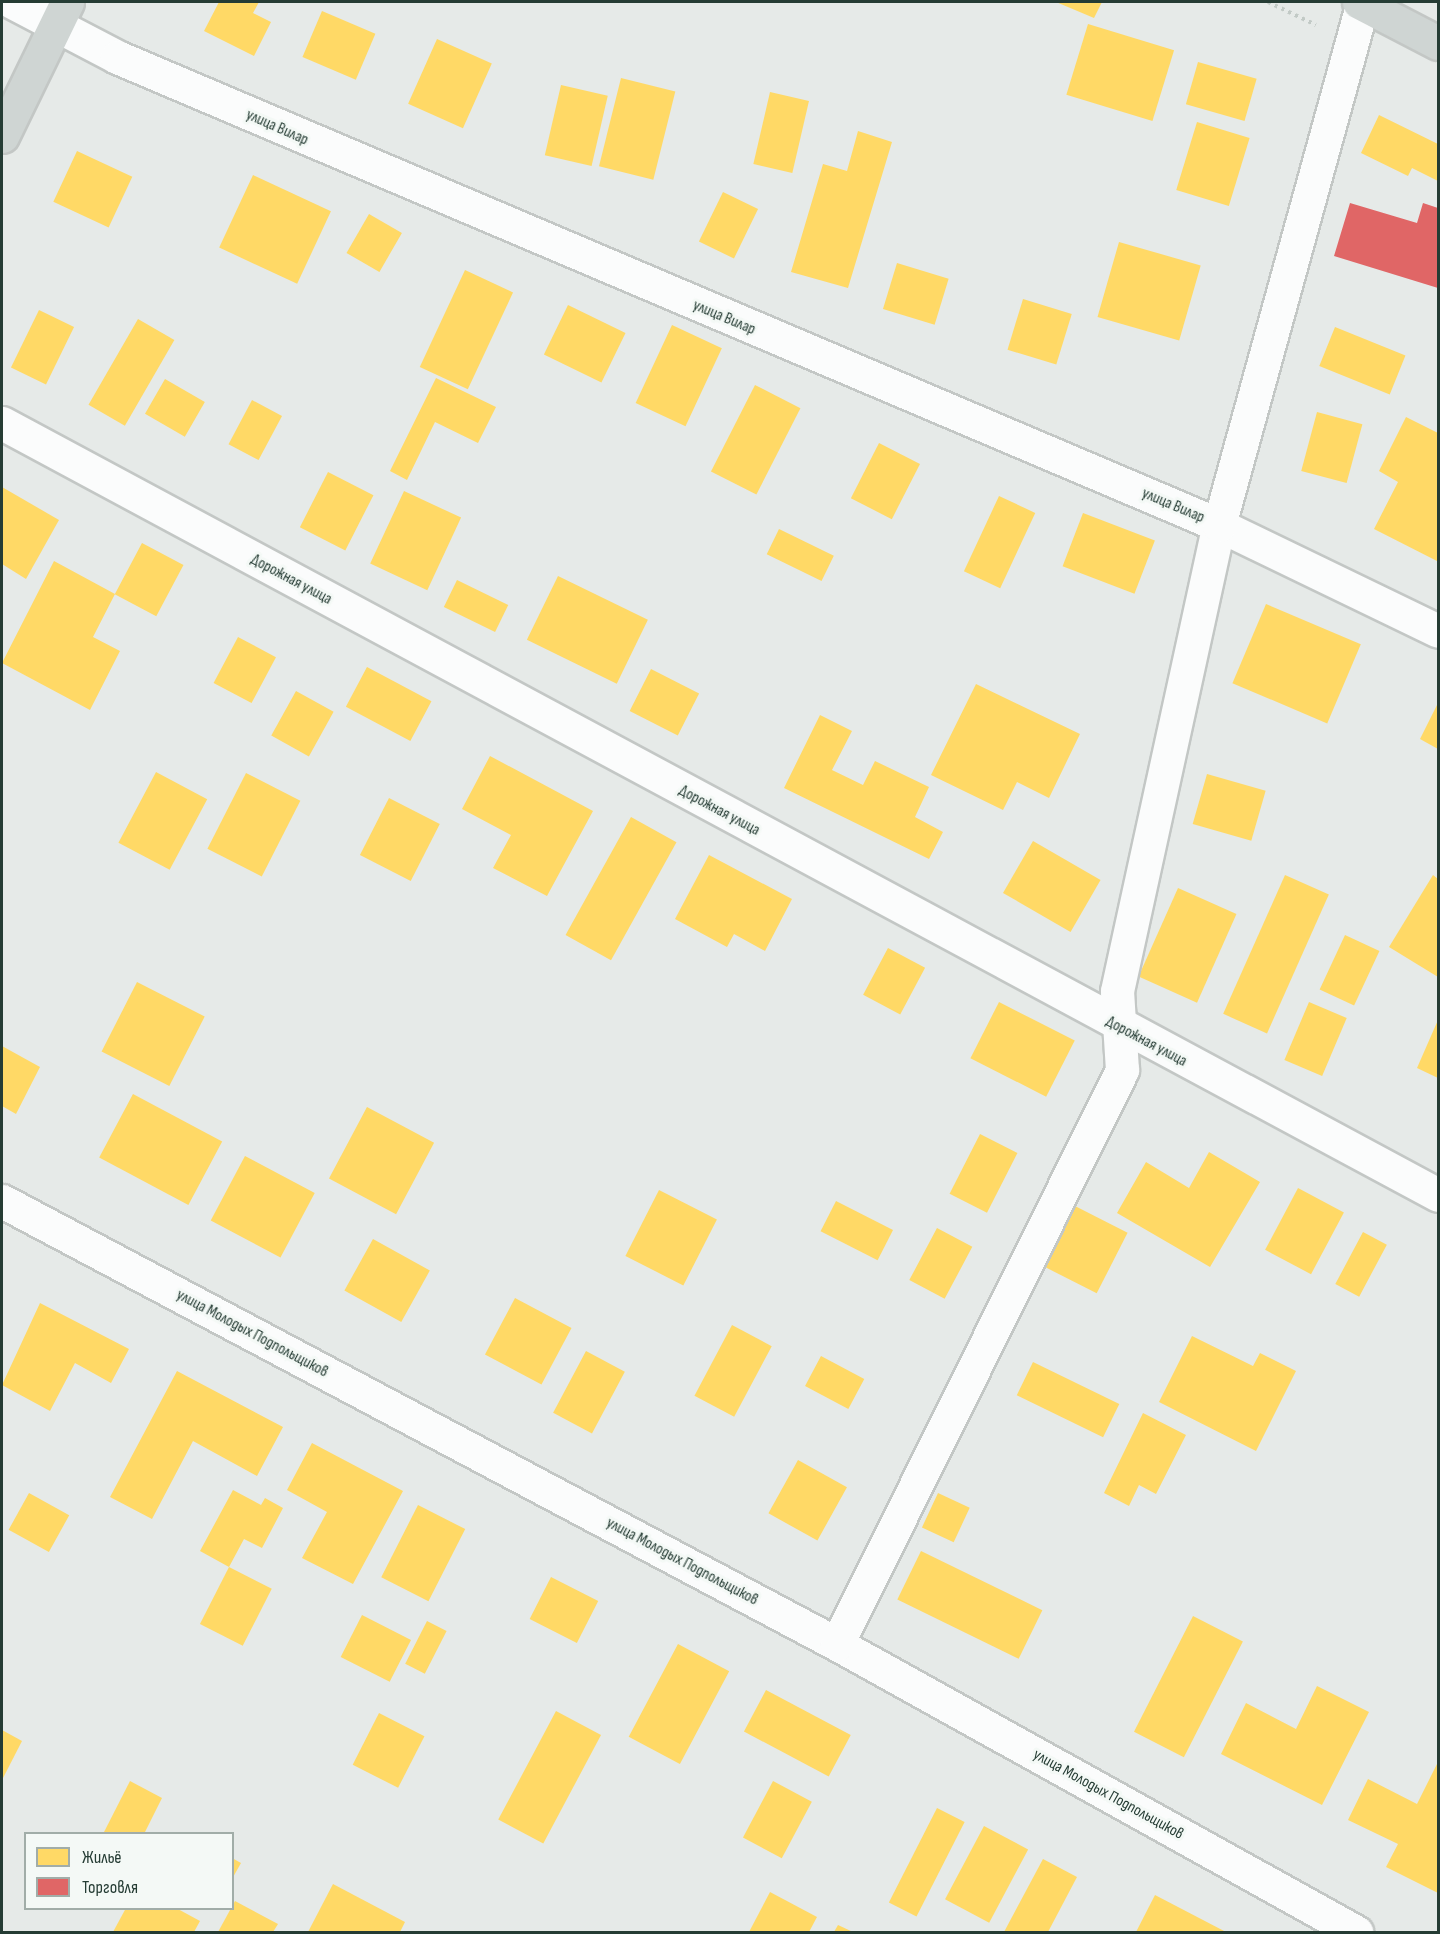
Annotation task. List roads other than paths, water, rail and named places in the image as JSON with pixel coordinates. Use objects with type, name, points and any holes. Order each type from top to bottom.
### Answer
[{"type":"main road","points":[[1361,2],[1438,43]]},
{"type":"main road","points":[[2,136],[61,14]]},
{"type":"street","name":"улица Вилар","points":[[12,2],[61,14],[415,188],[1219,525],[1438,631]]},
{"type":"street","points":[[837,1644],[1122,1070],[1118,1028],[1118,991],[1219,525],[1361,2]]},
{"type":"street","name":"Дорожная улица","points":[[2,423],[1118,1028],[1438,1195]]},
{"type":"street","name":"улица Молодых Подпольщиков","points":[[2,1201],[837,1644],[1356,1932]]}]
